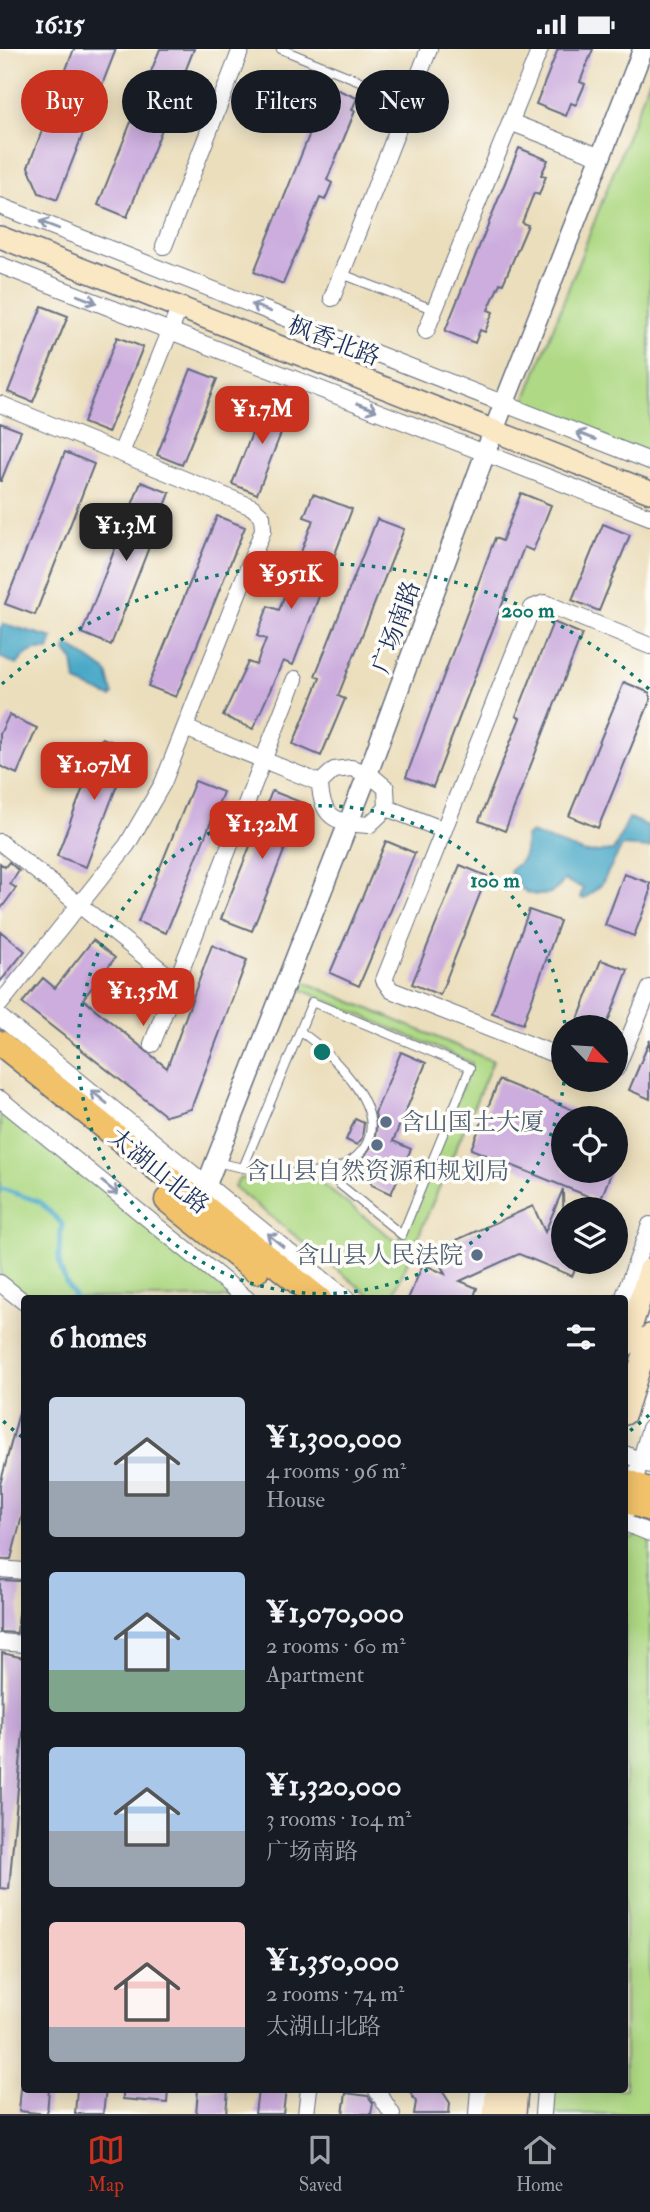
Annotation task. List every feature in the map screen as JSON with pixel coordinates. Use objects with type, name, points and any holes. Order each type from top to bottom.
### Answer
[{"type":"main road","name":"枫香北路","points":[[0,237],[650,492]]},
{"type":"main road","name":"太湖山北路","points":[[0,1044],[314,1295]]},
{"type":"main road","name":"太湖山北路","points":[[0,1065],[199,1203],[287,1295]]},
{"type":"main road","points":[[628,1337],[650,1269]]},
{"type":"main road","points":[[628,1405],[650,1335]]},
{"type":"main road","points":[[494,2114],[497,2093]]},
{"type":"main road","points":[[515,2114],[517,2093]]},
{"type":"street","points":[[164,246],[241,49]]},
{"type":"street","points":[[421,70],[429,49]]},
{"type":"street","points":[[426,331],[540,49]]},
{"type":"street","name":"广场南路","points":[[199,1203],[368,773],[485,453],[643,49]]},
{"type":"street","points":[[510,122],[600,157]]},
{"type":"street","points":[[332,299],[397,133]]},
{"type":"street","points":[[0,206],[650,461]]},
{"type":"street","points":[[0,265],[650,517]]},
{"type":"street","points":[[121,453],[179,309]]},
{"type":"street","points":[[0,404],[252,507],[262,516],[263,530],[163,783],[127,845],[0,1004]]},
{"type":"street","points":[[551,1053],[386,986],[384,980],[532,608],[545,603],[650,646]]},
{"type":"street","points":[[152,1044],[295,679]]},
{"type":"street","points":[[186,728],[320,783]]},
{"type":"street","points":[[351,768],[368,773],[386,788],[387,809],[369,825],[348,824],[329,815],[320,803],[320,783],[334,771],[351,768]]},
{"type":"street","points":[[387,809],[444,830]]},
{"type":"street","points":[[0,842],[79,908],[175,981]]},
{"type":"street","points":[[628,1041],[650,989]]},
{"type":"street","points":[[0,1017],[199,1203],[341,1295]]},
{"type":"street","points":[[0,1099],[242,1295]]},
{"type":"street","points":[[624,1295],[650,1225]]},
{"type":"street","points":[[0,1283],[21,1300]]},
{"type":"street","points":[[650,1428],[638,1460],[632,1501],[650,1533]]},
{"type":"street","points":[[0,1569],[21,1571]]},
{"type":"street","points":[[0,1642],[21,1644]]},
{"type":"street","points":[[306,2114],[309,2093]]},
{"type":"street","points":[[379,2093],[392,2114]]},
{"type":"street","points":[[477,2114],[479,2093]]},
{"type":"street","points":[[543,2114],[545,2093]]},
{"type":"lane","points":[[281,49],[355,79]]},
{"type":"lane","points":[[342,274],[435,310]]},
{"type":"lane","points":[[243,1168],[312,1002],[470,1068],[402,1235],[322,1170]]},
{"type":"lane","points":[[216,1161],[285,1174],[322,1170],[357,1157],[366,1143],[371,1122],[367,1102],[318,1044],[300,1031]]},
{"type":"green space","points":[[650,78],[650,460],[521,411]]},
{"type":"green space","points":[[302,981],[493,1061],[393,1295],[369,1295],[234,1187],[240,1178],[259,1181],[314,1178],[398,1243],[472,1063],[300,989]]},
{"type":"green space","points":[[0,1102],[240,1295],[27,1295],[0,1275]]},
{"type":"green space","points":[[645,1532],[650,1534],[650,2114],[548,2114],[551,2093],[628,2093],[628,1540]]},
{"type":"water","points":[[4,624],[53,638],[49,650],[31,652],[17,665],[0,657],[0,628]]},
{"type":"water","points":[[67,644],[107,672],[113,694],[111,697],[76,682],[73,660],[65,650]]},
{"type":"water","points":[[629,818],[650,827],[650,848],[622,846],[601,885],[584,899],[580,897],[583,888],[564,880],[551,893],[534,895],[526,892],[513,879],[510,870],[521,860],[525,852],[525,837],[531,833],[586,853],[613,851]]},
{"type":"building","points":[[74,49],[116,49],[108,70],[66,70]]},
{"type":"building","points":[[160,49],[194,49],[186,70],[152,70]]},
{"type":"building","points":[[558,49],[593,49],[580,82],[585,84],[576,105],[571,103],[566,116],[536,104]]},
{"type":"building","points":[[341,91],[355,97],[352,110],[355,111],[327,180],[332,183],[325,200],[320,198],[283,284],[254,272],[310,133],[341,133]]},
{"type":"building","points":[[41,133],[83,133],[57,200],[39,193],[28,167]]},
{"type":"building","points":[[127,133],[160,133],[127,217],[98,205]]},
{"type":"building","points":[[519,148],[548,160],[541,175],[546,176],[539,195],[534,193],[522,223],[528,225],[503,284],[500,283],[488,310],[493,312],[485,332],[480,330],[475,343],[445,331]]},
{"type":"building","points":[[42,306],[68,316],[33,402],[8,392]]},
{"type":"building","points":[[117,337],[143,347],[108,433],[83,423]]},
{"type":"building","points":[[191,369],[217,379],[182,465],[157,455]]},
{"type":"building","points":[[266,398],[291,408],[257,494],[232,484]]},
{"type":"building","points":[[0,423],[21,431],[1,481],[0,481]]},
{"type":"building","points":[[65,452],[94,464],[35,615],[5,604]]},
{"type":"building","points":[[141,482],[170,493],[111,645],[82,633]]},
{"type":"building","points":[[521,493],[551,505],[533,551],[524,547],[433,787],[406,777],[495,538],[502,541]]},
{"type":"building","points":[[313,494],[352,509],[293,665],[283,661],[253,729],[223,716],[248,662],[256,665],[266,639],[257,636],[268,606],[279,610],[313,520],[304,517]]},
{"type":"building","points":[[217,516],[245,527],[176,697],[148,686]]},
{"type":"building","points":[[377,519],[404,529],[338,696],[345,699],[321,756],[293,744],[320,678],[315,676]]},
{"type":"building","points":[[603,524],[630,535],[599,611],[572,600]]},
{"type":"building","points":[[553,622],[582,634],[505,831],[479,821],[520,718],[516,716]]},
{"type":"building","points":[[624,682],[650,693],[650,701],[598,828],[569,816]]},
{"type":"building","points":[[9,715],[37,728],[17,774],[0,766],[0,734]]},
{"type":"building","points":[[102,738],[131,748],[86,867],[57,856]]},
{"type":"building","points":[[195,781],[223,792],[166,933],[138,922]]},
{"type":"building","points":[[272,791],[303,803],[252,931],[221,919]]},
{"type":"building","points":[[386,841],[415,853],[359,986],[330,973]]},
{"type":"building","points":[[9,862],[19,871],[10,884],[16,888],[0,910],[0,863],[5,867]]},
{"type":"building","points":[[460,865],[487,876],[440,995],[412,984]]},
{"type":"building","points":[[624,874],[650,883],[650,894],[634,936],[605,925]]},
{"type":"building","points":[[529,910],[560,921],[523,1024],[492,1013]]},
{"type":"building","points":[[0,931],[25,951],[0,982]]},
{"type":"building","points":[[93,940],[115,958],[83,999],[167,1068],[212,945],[247,960],[191,1109],[166,1116],[22,1003],[43,978],[55,988]]},
{"type":"building","points":[[601,960],[628,970],[611,1015],[580,1015]]},
{"type":"building","points":[[650,1040],[650,1099],[629,1090]]},
{"type":"building","name":"含山国土大厦","points":[[401,1052],[426,1063],[393,1141],[411,1149],[391,1194],[372,1185],[361,1161],[374,1142],[377,1124],[375,1113]]},
{"type":"building","points":[[499,1080],[563,1106],[551,1106],[551,1181],[471,1149]]},
{"type":"building","points":[[355,1119],[364,1123],[362,1138],[357,1145],[346,1140]]},
{"type":"building","points":[[555,1183],[607,1183],[602,1197],[590,1197]]},
{"type":"building","name":"含山县人民法院","points":[[533,1206],[545,1232],[551,1218],[551,1267],[519,1254],[460,1281],[477,1288],[474,1295],[410,1295],[423,1264],[445,1274],[434,1250]]},
{"type":"building","points":[[21,1409],[21,1520],[11,1559],[0,1559],[0,1485]]},
{"type":"building","points":[[0,1580],[21,1581],[17,1633],[0,1632]]},
{"type":"building","points":[[2,1653],[21,1657],[21,1755],[9,1889],[0,1888]]},
{"type":"building","points":[[21,2089],[21,2093],[49,2093],[47,2114],[19,2111]]},
{"type":"building","points":[[77,2093],[106,2093],[103,2114],[75,2114]]},
{"type":"building","points":[[123,2093],[168,2093],[167,2103],[123,2099]]},
{"type":"building","points":[[198,2093],[228,2093],[226,2114],[196,2114]]},
{"type":"building","points":[[258,2093],[286,2093],[283,2114],[255,2114]]},
{"type":"building","points":[[346,2093],[368,2096],[373,2103],[371,2114],[343,2114]]},
{"type":"building","points":[[410,2093],[444,2093],[450,2103],[449,2114],[414,2114],[416,2102]]},
{"type":"waterway","points":[[0,1188],[40,1202],[62,1224],[59,1246],[61,1272],[74,1295]]},
{"type":"place","name":"含山国土大厦","points":[[386,1122]]},
{"type":"place","name":"含山县自然资源和规划局","points":[[377,1145]]},
{"type":"place","name":"含山县人民法院","points":[[477,1255]]}]
